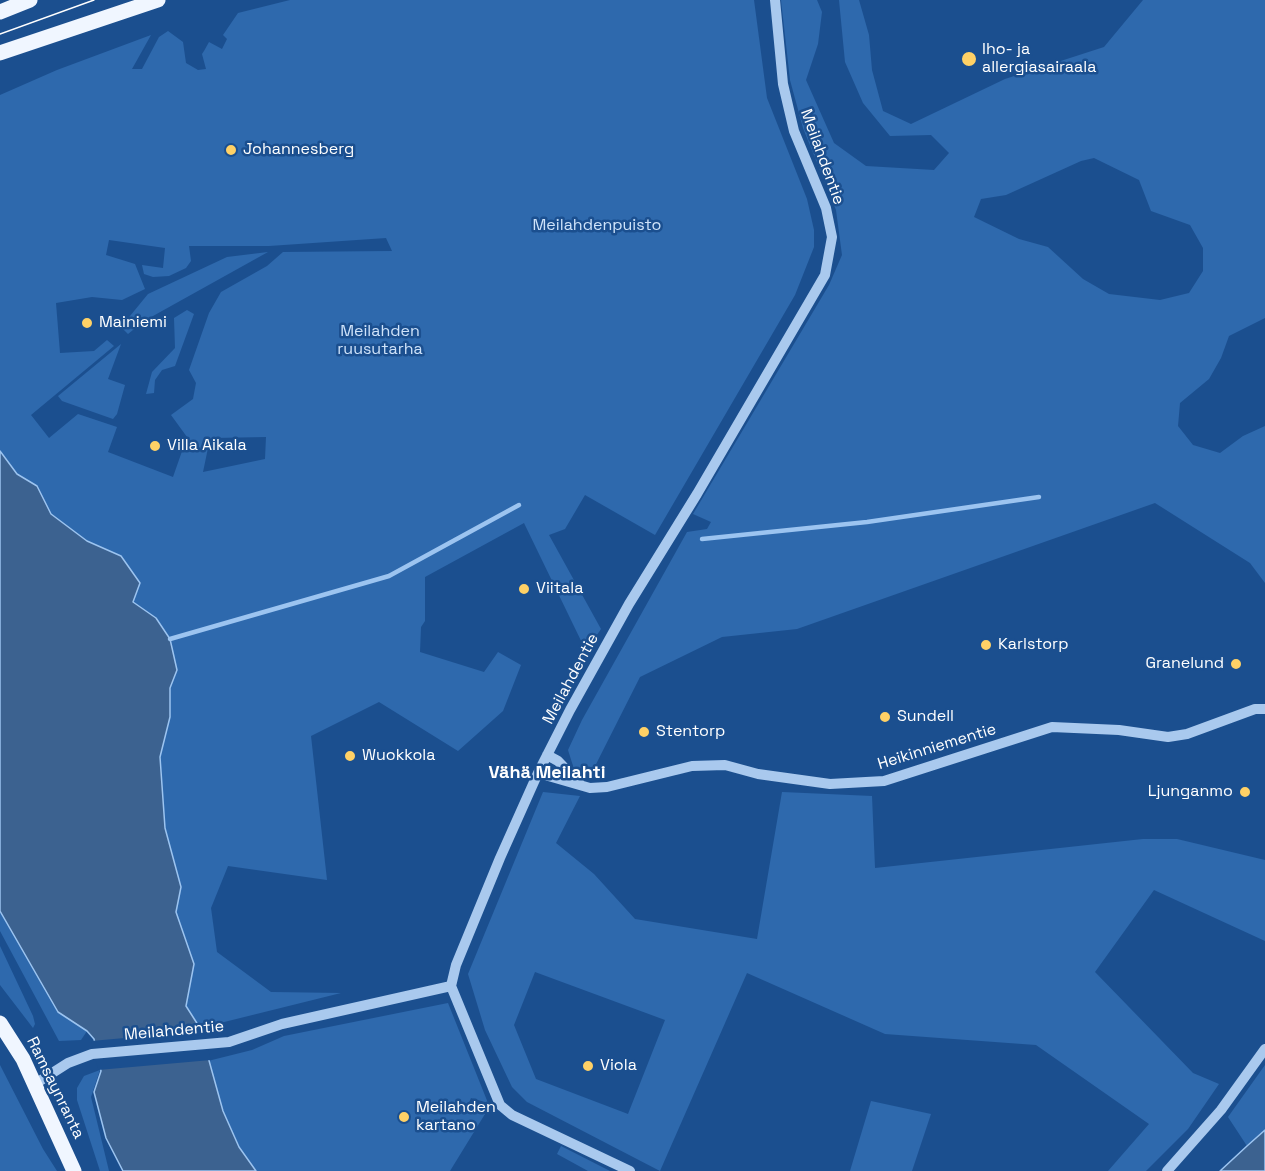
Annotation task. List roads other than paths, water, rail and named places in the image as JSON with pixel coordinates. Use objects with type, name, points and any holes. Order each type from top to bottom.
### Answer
[{"type":"main road","points":[[0,12],[30,0]]},
{"type":"main road","points":[[0,53],[148,2]]},
{"type":"main road","name":"Ramsaynranta","points":[[0,1023],[23,1059],[74,1171]]},
{"type":"street","name":"Meilahdentie","points":[[35,1084],[68,1063],[92,1054],[229,1042],[282,1024],[451,986],[469,933],[547,755],[628,604],[697,494],[825,275],[832,237],[826,208],[794,131],[783,84],[775,0]]},
{"type":"street","name":"Heikinniementie","points":[[538,773],[590,788],[607,787],[692,766],[725,765],[758,774],[830,784],[884,781],[1052,727],[1119,730],[1168,737],[1187,734],[1255,709],[1265,709]]},
{"type":"street","points":[[547,755],[558,761],[580,784]]},
{"type":"street","points":[[451,986],[500,1105],[512,1115],[630,1171]]},
{"type":"street","points":[[1167,1171],[1221,1110],[1265,1049]]},
{"type":"waterway","points":[[702,539],[867,522],[1039,497]]},
{"type":"waterway","points":[[170,639],[389,576],[519,505]]},
{"type":"tram line","points":[[0,34],[94,0]]},
{"type":"place","name":"Iho- ja allergiasairaala","points":[[969,59]]},
{"type":"place","name":"Johannesberg","points":[[231,150]]},
{"type":"place","name":"Mainiemi","points":[[87,323]]},
{"type":"place","name":"Villa Aikala","points":[[155,446]]},
{"type":"place","name":"Viitala","points":[[524,589]]},
{"type":"place","name":"Karlstorp","points":[[986,645]]},
{"type":"place","name":"Granelund","points":[[1236,664]]},
{"type":"place","name":"Sundell","points":[[885,717]]},
{"type":"place","name":"Stentorp","points":[[644,732]]},
{"type":"place","name":"Wuokkola","points":[[350,756]]},
{"type":"place","name":"Ljunganmo","points":[[1245,792]]},
{"type":"place","name":"Viola","points":[[588,1066]]},
{"type":"place","name":"Meilahden kartano","points":[[404,1117]]},
{"type":"district","name":"Vähä Meilahti","points":[[547,773]]},
{"type":"park label","name":"Meilahdenpuisto","points":[[597,226]]},
{"type":"park label","name":"Meilahden ruusutarha","points":[[380,341]]}]
